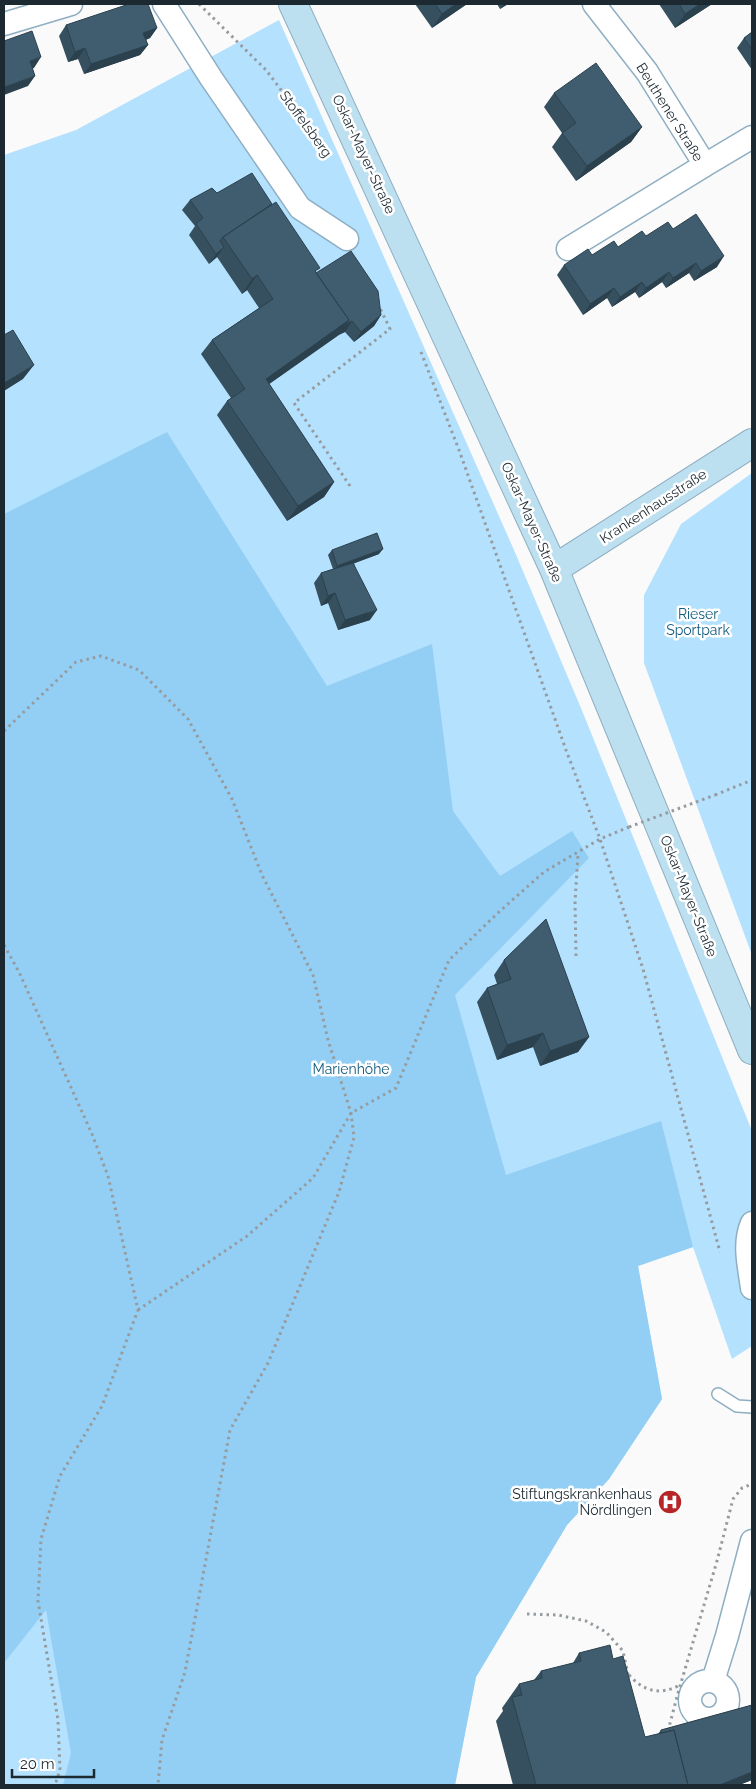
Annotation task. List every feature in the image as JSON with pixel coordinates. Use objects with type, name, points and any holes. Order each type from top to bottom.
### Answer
[{"type":"main road","name":"Oskar-Mayer-Straße","points":[[293,4],[554,569],[752,1050]]},
{"type":"main road","name":"Krankenhausstraße","points":[[554,569],[752,443]]},
{"type":"street","points":[[4,24],[71,4]]},
{"type":"street","points":[[164,4],[211,78],[300,208],[347,239]]},
{"type":"street","name":"Beuthener Straße","points":[[568,249],[705,166],[647,72],[594,4]]},
{"type":"street","points":[[705,166],[752,137]]},
{"type":"street","points":[[752,1223],[746,1251],[752,1288]]},
{"type":"street","points":[[705,1722],[718,1716],[727,1707],[727,1694],[724,1688],[713,1681],[752,1541]]},
{"type":"lane","points":[[718,1394],[737,1406],[752,1407]]},
{"type":"path","name":"Stoffelsberg","points":[[199,4],[266,70],[331,157]]},
{"type":"path","points":[[350,486],[294,403],[390,329],[377,303]]},
{"type":"path","points":[[419,348],[459,450],[566,750],[600,839],[643,969],[722,1258]]},
{"type":"path","points":[[4,730],[76,662],[101,656],[139,670],[188,719],[232,799],[262,875],[313,975],[328,1040],[351,1113],[354,1137],[339,1192],[268,1363],[230,1430],[185,1672],[162,1740],[158,1785]]},
{"type":"path","points":[[138,1310],[247,1236],[313,1178],[351,1113],[396,1088],[449,960],[500,910],[544,872],[578,854],[600,839],[752,780]]},
{"type":"path","points":[[576,956],[575,902],[578,854]]},
{"type":"path","points":[[4,945],[19,972],[88,1125],[108,1176],[138,1310],[102,1406],[60,1476],[41,1539],[38,1601],[58,1720],[60,1770],[55,1785]]},
{"type":"path","points":[[667,1736],[733,1499],[742,1488],[752,1484]]},
{"type":"path","points":[[527,1614],[558,1615],[586,1621],[606,1632],[623,1651],[630,1682]]},
{"type":"path","points":[[628,1674],[637,1684],[648,1690],[673,1689],[680,1685]]},
{"type":"green space","name":"Marienhöhe","points":[[279,20],[514,550],[581,708],[752,1131],[752,1346],[732,1359],[693,1247],[638,1266],[662,1399],[609,1479],[567,1525],[476,1677],[455,1785],[4,1785],[4,155],[76,130]]},
{"type":"green space","name":"Marienhöhe","points":[[167,432],[327,686],[432,644],[453,811],[500,876],[572,831],[589,858],[455,995],[506,1175],[661,1121],[693,1247],[638,1266],[662,1399],[609,1479],[567,1525],[476,1677],[455,1785],[63,1785],[71,1753],[46,1610],[4,1663],[4,514]]},
{"type":"green space","name":"Rieser Sportpark","points":[[752,473],[752,955],[644,663],[644,595],[681,524]]},
{"type":"building","points":[[129,4],[148,4],[157,28],[143,33],[148,45],[91,64],[85,48],[75,52],[66,25]]},
{"type":"building","points":[[435,4],[456,4],[442,14]]},
{"type":"building","points":[[679,4],[700,4],[685,14]]},
{"type":"building","points":[[32,31],[41,57],[30,61],[35,76],[4,87],[4,41]]},
{"type":"building","points":[[752,32],[752,50],[744,38]]},
{"type":"building","points":[[596,63],[642,127],[587,166],[562,133],[576,123],[554,93]]},
{"type":"building","points":[[252,173],[272,204],[223,237],[220,241],[224,247],[216,254],[196,224],[203,218],[190,200],[212,188],[217,193]]},
{"type":"building","points":[[276,202],[320,268],[315,271],[349,320],[266,379],[334,482],[298,506],[227,401],[245,389],[212,340],[273,299],[257,275],[252,279],[223,237]]},
{"type":"building","points":[[696,214],[724,256],[701,271],[696,263],[673,278],[669,272],[646,288],[642,282],[620,297],[614,288],[590,304],[564,265],[588,249],[592,255],[614,241],[618,247],[642,231],[646,236],[668,222],[673,229]]},
{"type":"building","points":[[351,251],[378,291],[381,315],[361,332],[352,321],[346,324],[349,320],[316,273]]},
{"type":"building","points":[[13,330],[34,365],[4,383],[4,335]]},
{"type":"building","points":[[377,533],[383,549],[337,566],[332,550]]},
{"type":"building","points":[[353,563],[377,610],[345,620],[335,593],[328,596],[321,573]]},
{"type":"building","points":[[546,919],[589,1037],[550,1051],[543,1033],[507,1045],[487,988],[511,979],[504,960]]},
{"type":"building","points":[[610,1645],[613,1659],[623,1656],[645,1737],[674,1730],[688,1785],[536,1785],[512,1697],[522,1695],[519,1684],[542,1678],[541,1671],[581,1661],[579,1653]]},
{"type":"building","points":[[752,1705],[752,1772],[720,1785],[688,1785],[674,1730],[661,1733],[661,1730]]},
{"type":"place","name":"Stiftungskrankenhaus Nördlingen","points":[[670,1502]]}]
